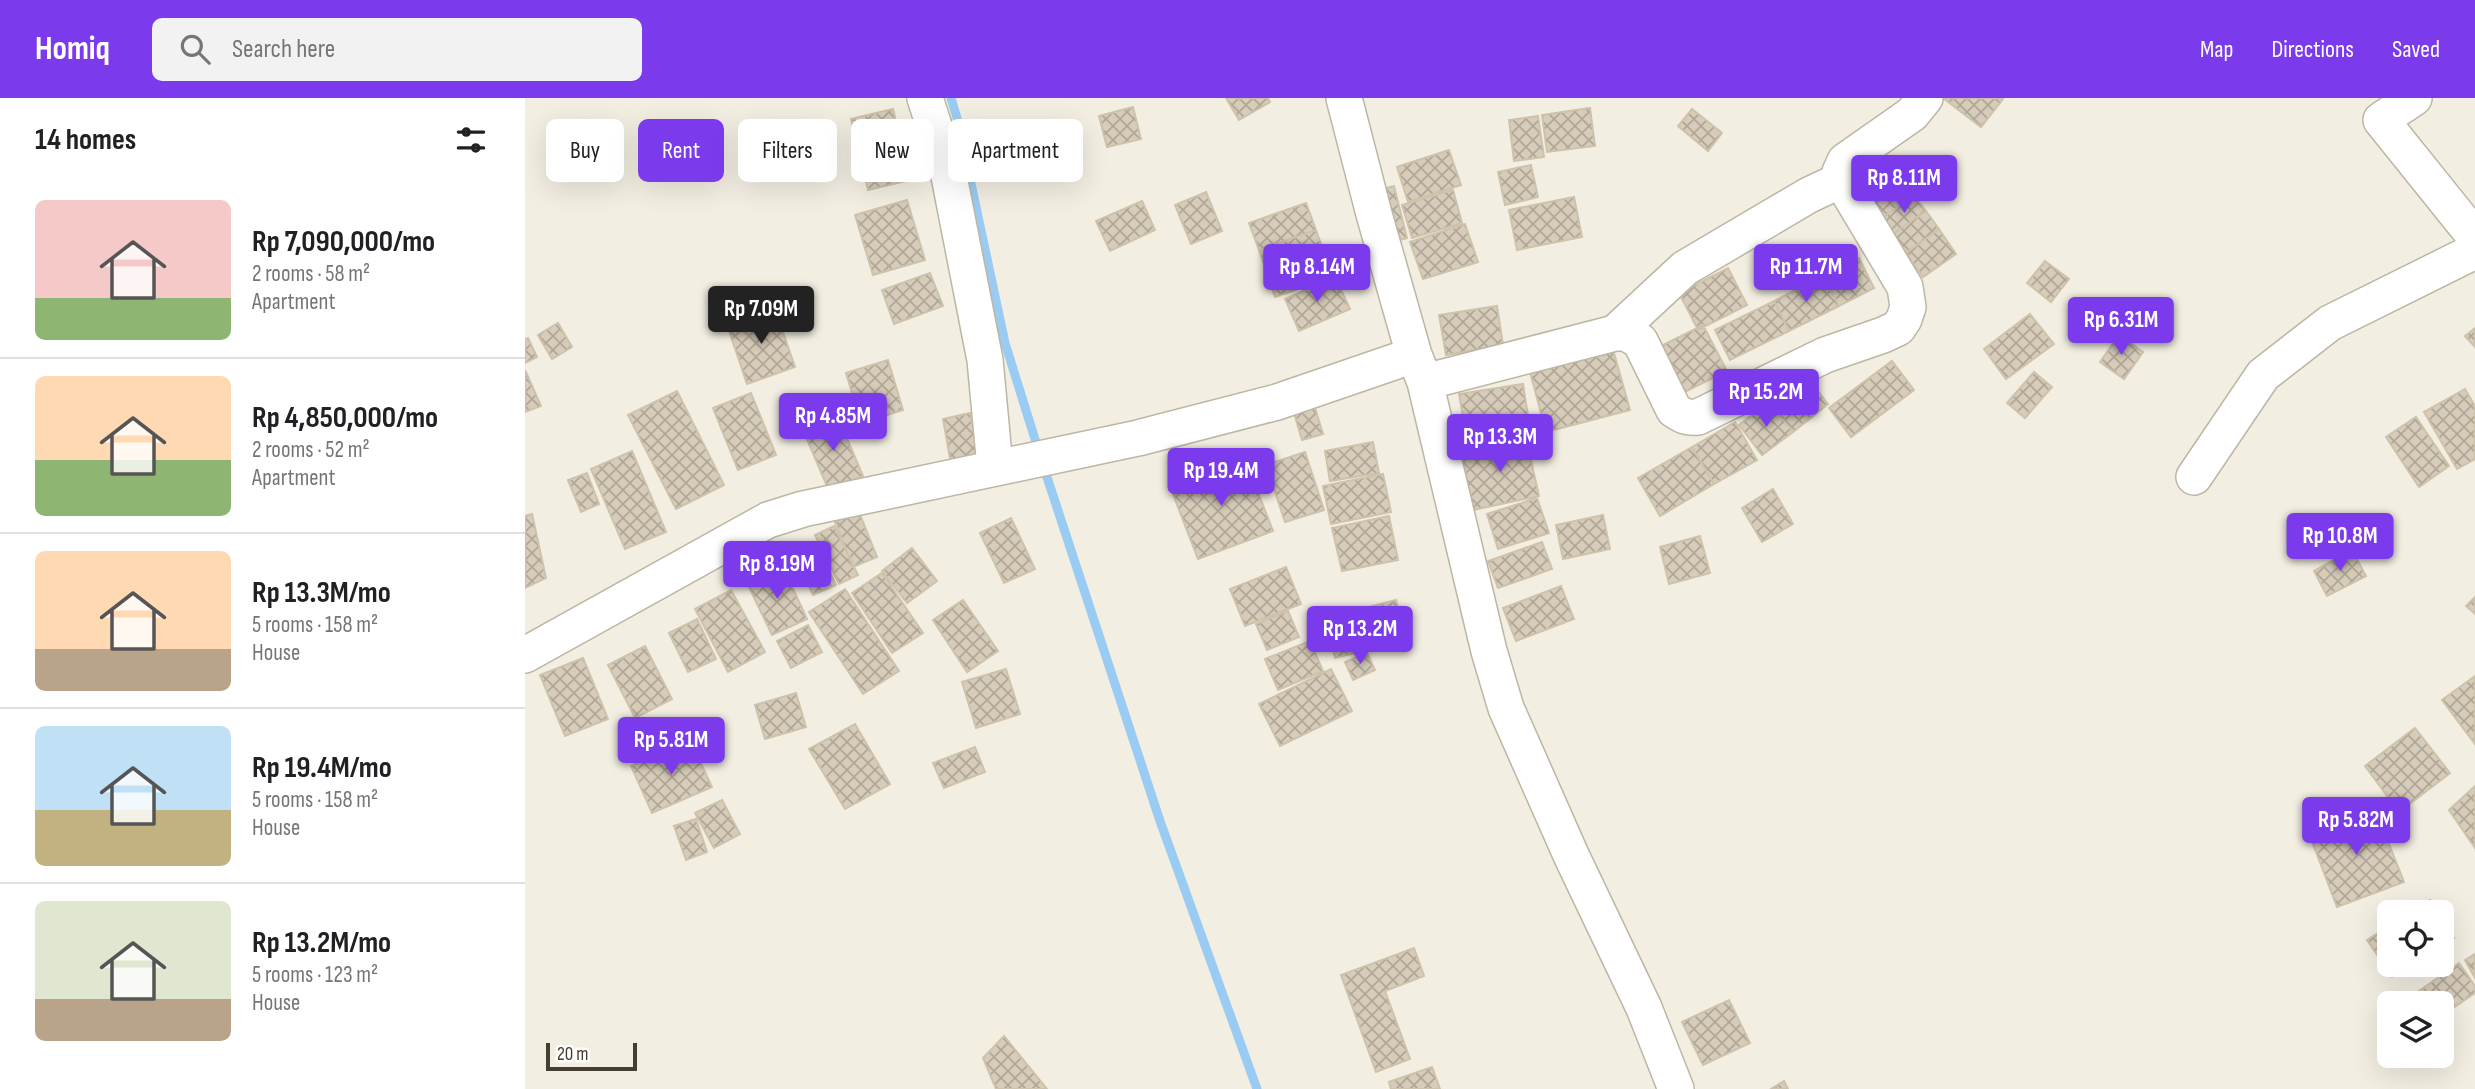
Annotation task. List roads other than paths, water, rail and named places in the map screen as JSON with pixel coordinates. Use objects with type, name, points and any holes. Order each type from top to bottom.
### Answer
[{"type":"street","points":[[925,98],[947,166],[1006,465]]},
{"type":"street","points":[[1344,98],[1419,369],[1489,651],[1506,708],[1571,855],[1644,1008],[1676,1089]]},
{"type":"street","points":[[525,655],[768,520],[803,509],[1138,438],[1419,369],[1626,333],[1640,341],[1674,410],[1683,417],[1698,417],[1825,355],[1898,328],[1908,307],[1905,287],[1841,180],[1840,173],[1845,161],[1912,114],[1924,98]]},
{"type":"street","points":[[2414,98],[2381,120],[2475,237]]},
{"type":"street","points":[[1615,333],[1685,268],[1809,195],[1841,180]]},
{"type":"street","points":[[2194,477],[2263,375],[2330,323],[2475,251]]},
{"type":"waterway","points":[[951,98],[1005,343],[1039,452]]},
{"type":"waterway","points":[[1043,465],[1160,821],[1257,1089]]}]
